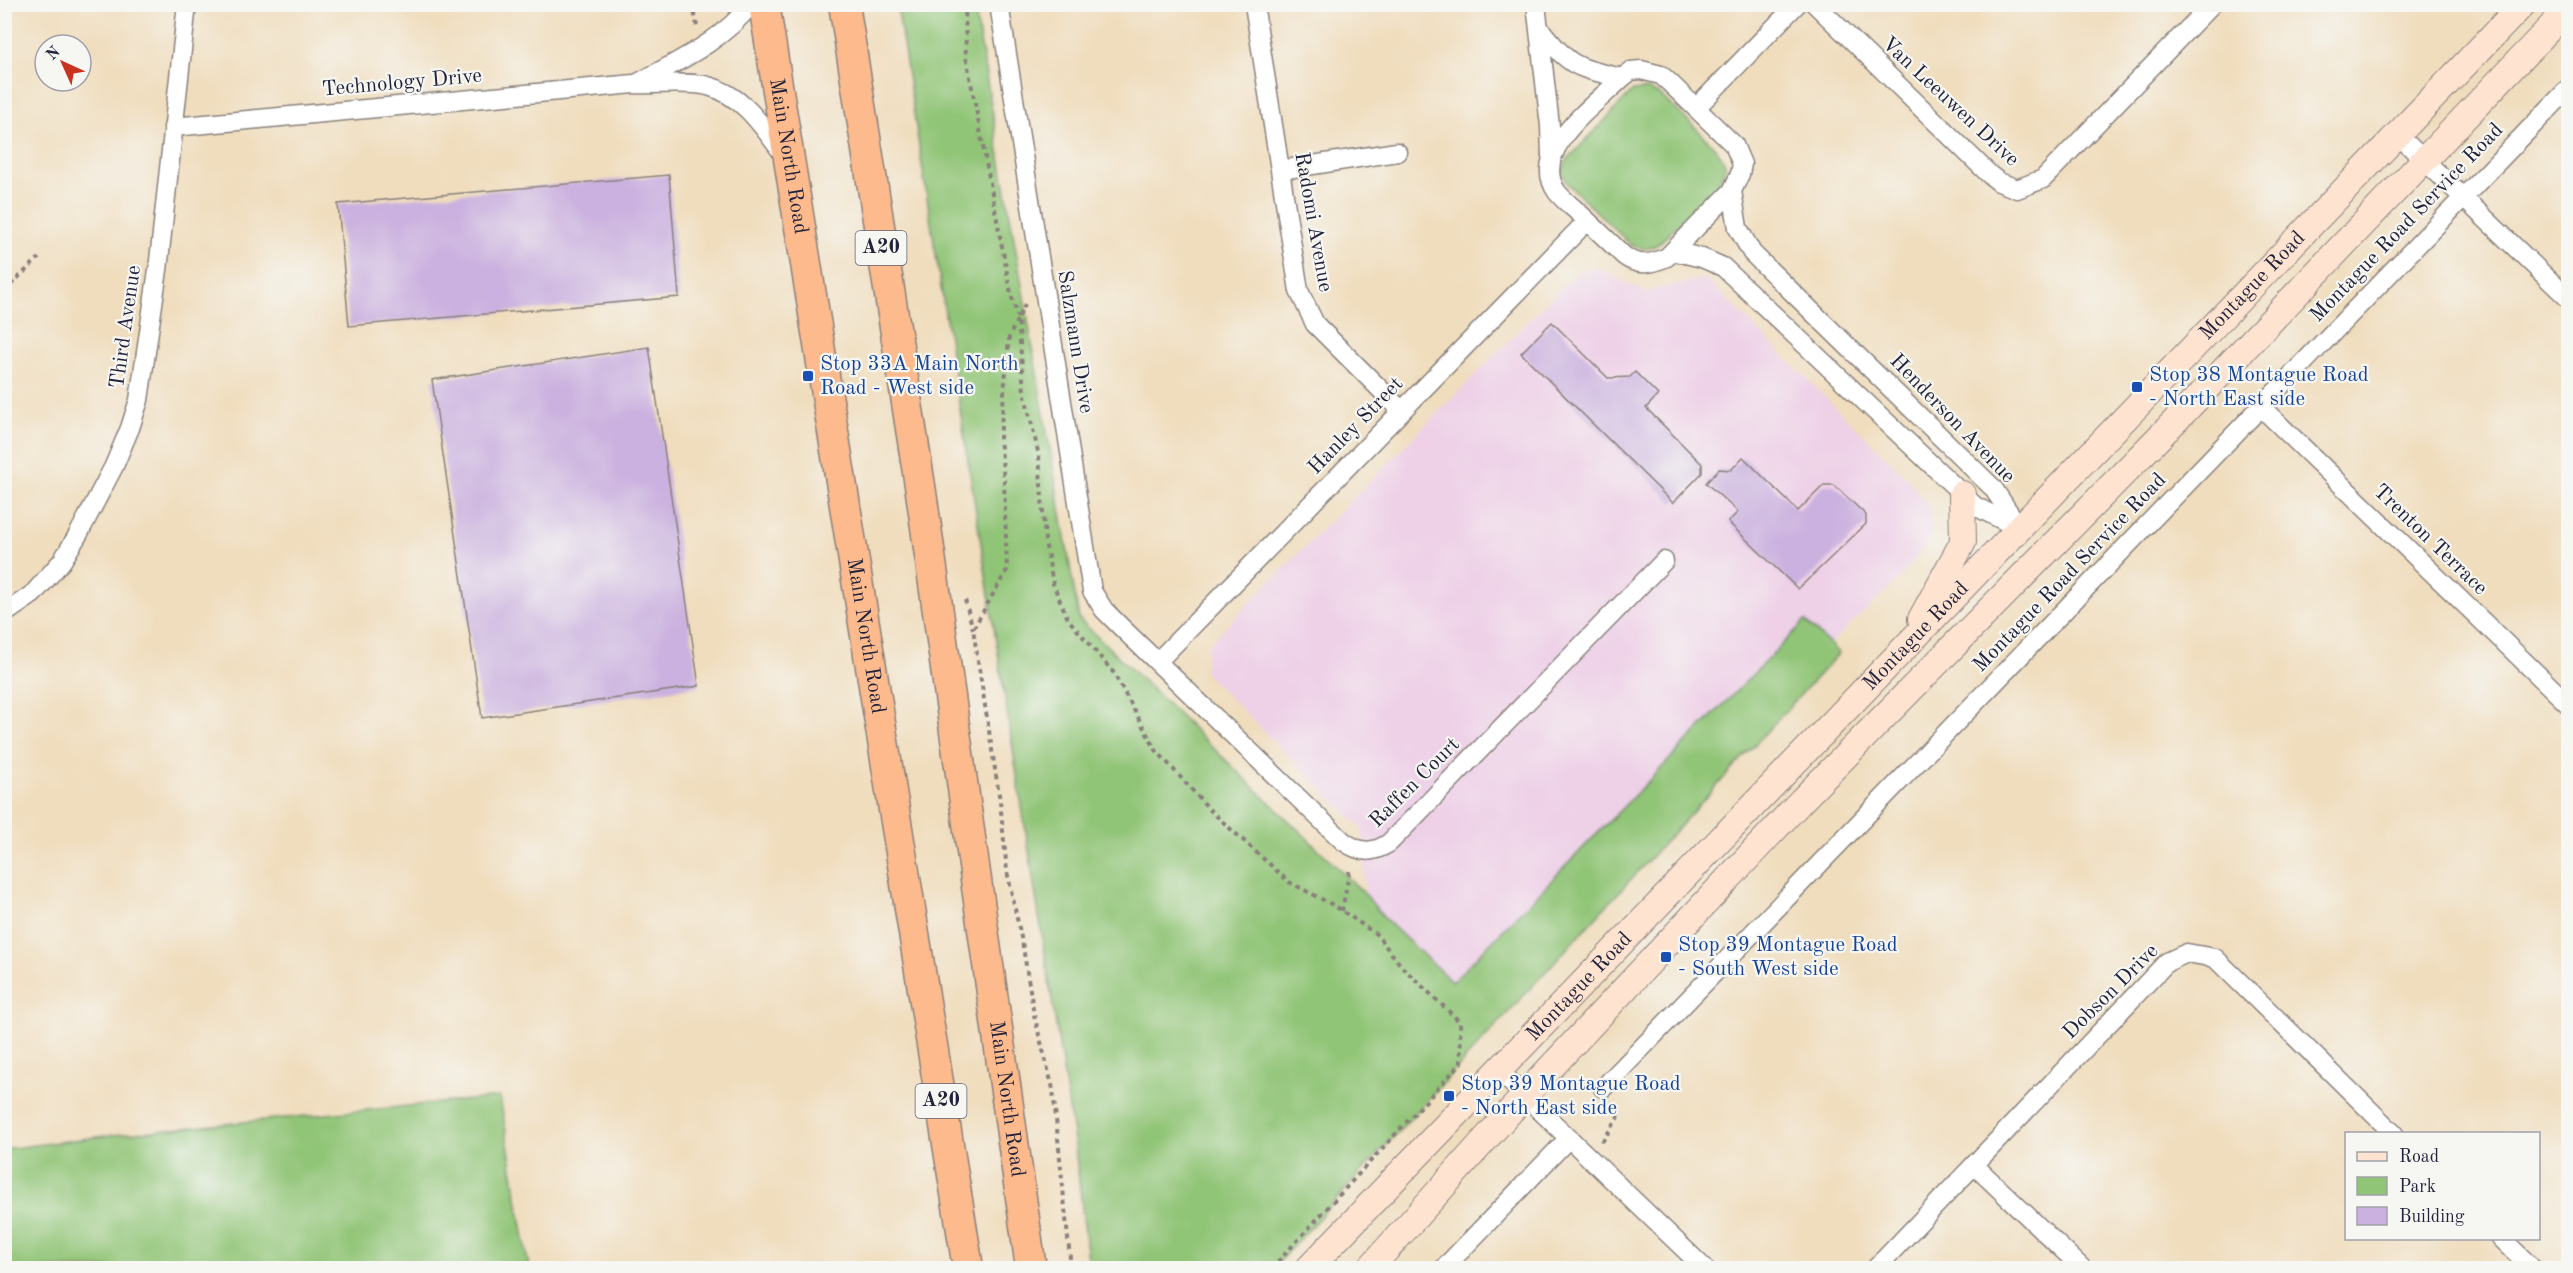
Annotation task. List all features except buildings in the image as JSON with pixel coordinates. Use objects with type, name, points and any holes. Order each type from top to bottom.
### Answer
[{"type":"highway","name":"Main North Road","points":[[764,4],[968,1269]]},
{"type":"highway","name":"Main North Road","points":[[844,4],[921,492],[1031,1269]]},
{"type":"main road","name":"Montague Road","points":[[1309,1269],[2523,4]]},
{"type":"main road","name":"Montague Road","points":[[1370,1269],[1524,1096],[1802,801],[2045,553],[2568,9]]},
{"type":"main road","points":[[1905,648],[1963,542],[1962,494]]},
{"type":"main road","points":[[2020,529],[2045,553]]},
{"type":"street","name":"Third Avenue","points":[[4,614],[33,594],[62,561],[99,495],[130,428],[139,400],[154,294],[187,4]]},
{"type":"street","name":"Technology Drive","points":[[634,84],[718,36],[736,22],[751,4]]},
{"type":"street","name":"Salzmann Drive","points":[[999,4],[1092,591],[1104,610],[1157,662]]},
{"type":"street","name":"Radomi Avenue","points":[[1254,4],[1299,291],[1315,324],[1402,411]]},
{"type":"street","points":[[1536,4],[1551,156],[1549,168],[1554,186],[1624,256],[1636,264],[1655,262],[1672,251],[1732,191],[1742,164],[1739,153],[1696,108],[1661,75],[1652,71],[1631,71],[1622,78],[1568,131],[1551,156]]},
{"type":"street","points":[[1696,108],[1797,4]]},
{"type":"street","name":"Van Leeuwen Drive","points":[[1815,4],[1990,175],[1999,182],[2017,189],[2043,179],[2212,4]]},
{"type":"street","points":[[1540,29],[1566,60],[1574,65],[1622,78]]},
{"type":"street","name":"Technology Drive","points":[[173,127],[634,84],[706,85],[737,100],[753,115],[788,161]]},
{"type":"street","name":"Montague Road Service Road","points":[[1603,1088],[2568,89]]},
{"type":"street","points":[[2398,135],[2568,298]]},
{"type":"street","points":[[1280,170],[1396,152]]},
{"type":"street","name":"Henderson Avenue","points":[[1732,191],[1738,228],[1752,253],[1993,488],[2020,529]]},
{"type":"street","name":"Hanley Street","points":[[1157,662],[1587,221]]},
{"type":"street","name":"Henderson Avenue","points":[[1672,251],[1716,263],[1735,276],[1975,506],[2020,529]]},
{"type":"street","name":"Trenton Terrace","points":[[2261,407],[2568,704]]},
{"type":"street","name":"Raffen Court","points":[[1157,662],[1343,842],[1354,850],[1367,852],[1389,843],[1664,561]]},
{"type":"street","name":"Dobson Drive","points":[[1876,1269],[2167,962],[2187,953],[2215,958],[2392,1132]]},
{"type":"street","points":[[1499,1071],[1704,1269]]},
{"type":"street","points":[[1444,1269],[1569,1139]]},
{"type":"street","points":[[1974,1165],[2082,1269]]},
{"type":"street","points":[[2502,1240],[2532,1269]]},
{"type":"path","points":[[693,4],[698,33]]},
{"type":"path","points":[[4,291],[39,258]]},
{"type":"path","points":[[973,629],[1007,570],[1000,438],[1009,337],[1041,272]]},
{"type":"path","points":[[964,599],[973,629],[1000,801],[1007,871],[1034,1015],[1053,1089],[1071,1269]]},
{"type":"path","points":[[1342,911],[1352,861]]},
{"type":"path","points":[[1600,1145],[1621,1113]]},
{"type":"shaded area","points":[[1595,267],[1644,292],[1705,278],[1909,480],[1931,511],[1931,537],[1901,577],[1830,644],[1805,621],[1452,982],[1384,918],[1365,894],[1363,830],[1204,672],[1208,645],[1577,272]]},
{"type":"green space","points":[[897,5],[974,5],[1079,619],[1365,894],[1384,918],[1452,982],[1805,621],[1839,653],[1273,1268],[1089,1268],[1075,1147]]},
{"type":"green space","points":[[1646,89],[1659,94],[1696,129],[1716,149],[1725,165],[1724,173],[1718,183],[1697,206],[1657,245],[1646,249],[1632,246],[1567,183],[1562,172],[1567,160],[1633,91]]},
{"type":"green space","points":[[500,1097],[529,1268],[5,1268],[5,1149],[121,1134]]},
{"type":"place","name":"Stop 33A Main North Road - West side","points":[[808,376]]},
{"type":"place","name":"Stop 38 Montague Road - North East side","points":[[2137,387]]},
{"type":"place","name":"Stop 39 Montague Road - South West side","points":[[1666,957]]},
{"type":"place","name":"Stop 39 Montague Road - North East side","points":[[1449,1096]]}]
